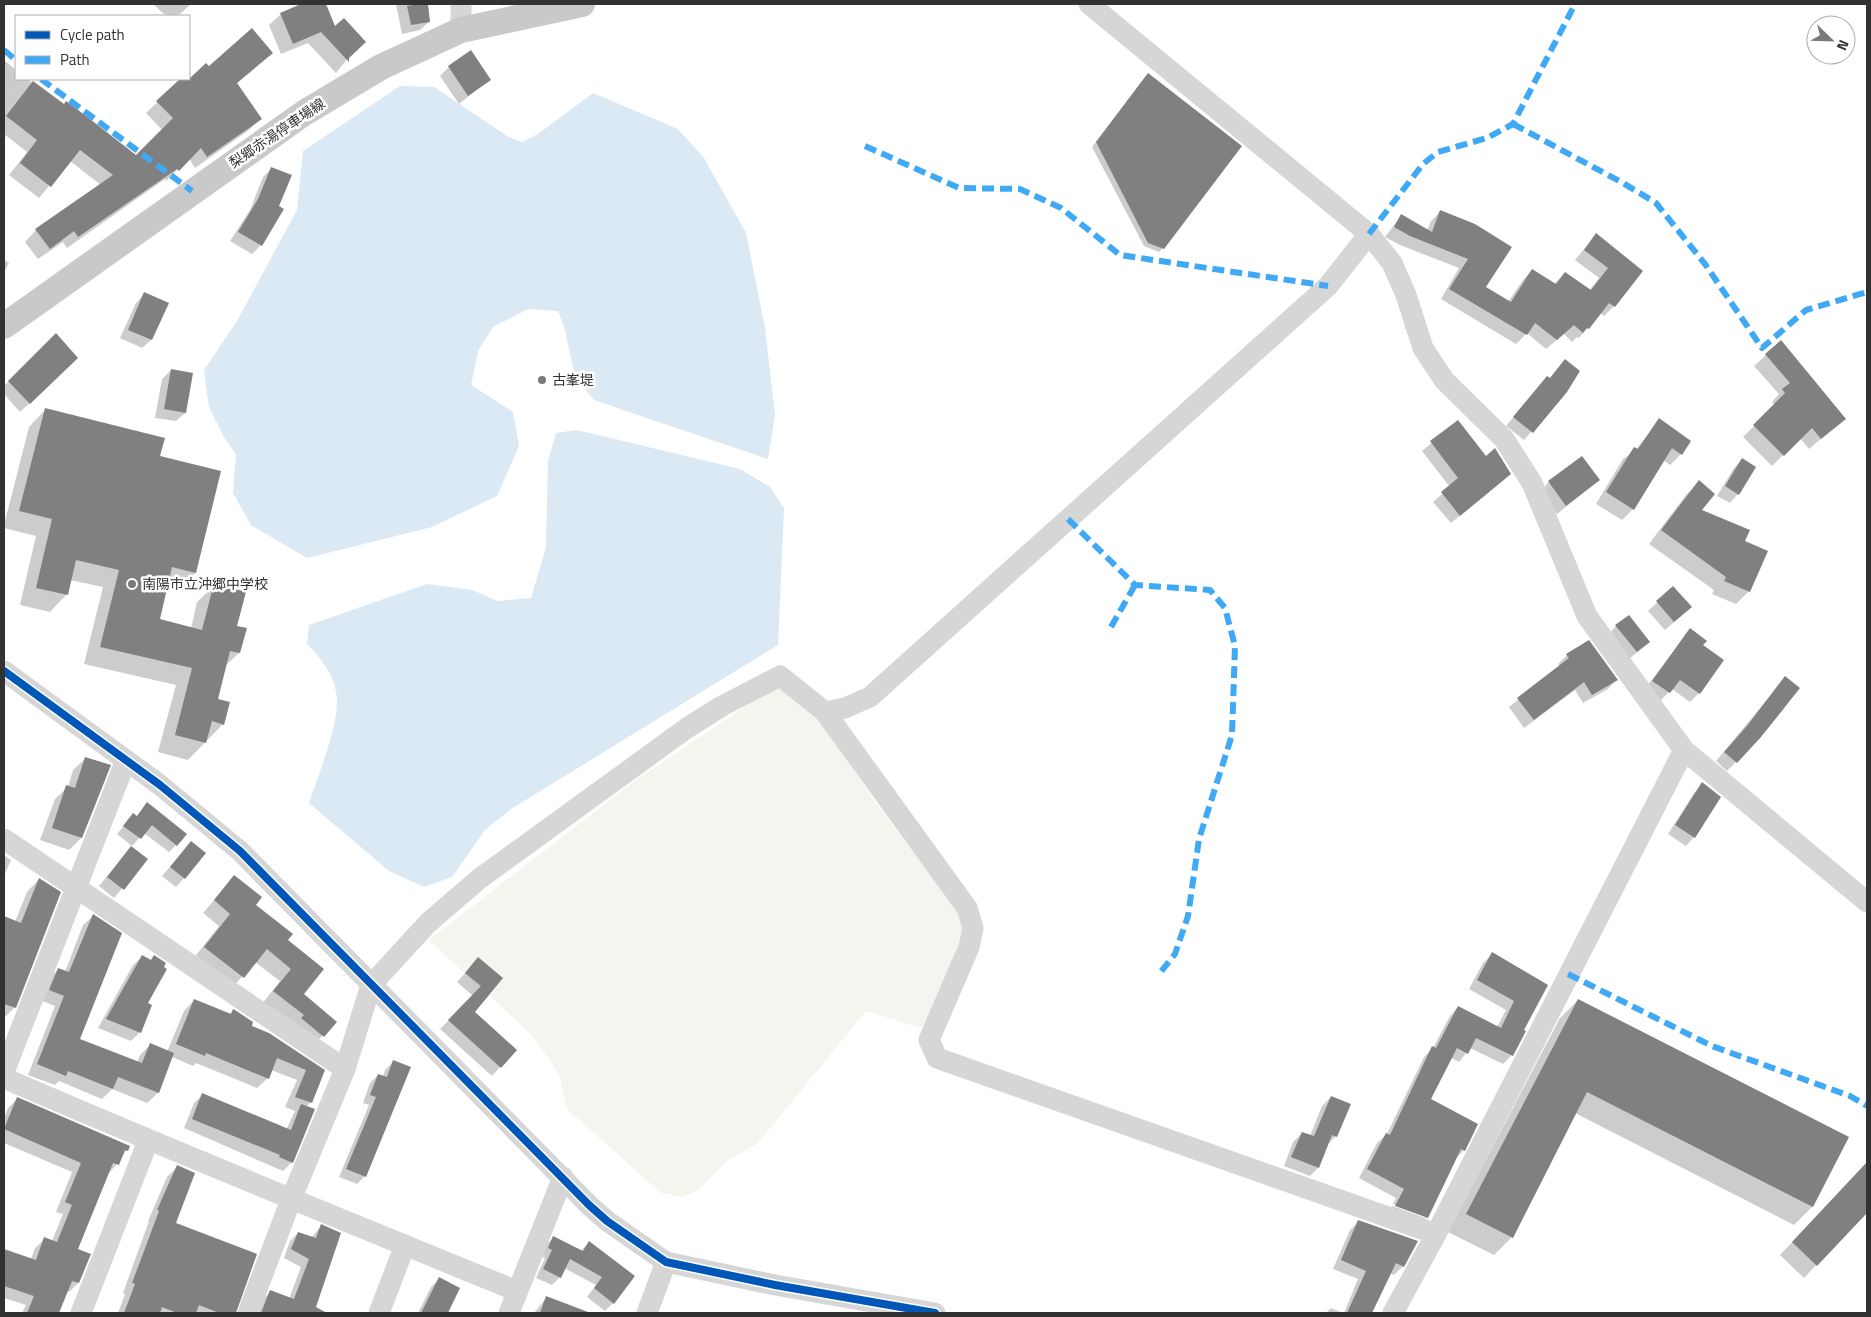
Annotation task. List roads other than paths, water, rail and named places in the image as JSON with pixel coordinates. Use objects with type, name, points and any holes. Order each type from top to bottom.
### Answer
[{"type":"main road","name":"梨郷赤湯停車場線","points":[[4,326],[304,113],[381,66],[461,30],[582,4]]},
{"type":"street","points":[[461,4],[461,30]]},
{"type":"street","points":[[1089,4],[1370,234],[1392,263],[1406,296],[1423,348],[1444,380],[1504,439],[1532,483],[1587,616],[1684,750],[1867,902]]},
{"type":"street","points":[[825,712],[845,708],[870,696],[1328,286],[1370,234]]},
{"type":"street","points":[[4,671],[126,760],[240,851],[607,1221],[666,1262],[775,1285],[935,1313]]},
{"type":"street","points":[[248,1313],[292,1197],[345,1069],[371,985],[428,923],[479,880],[687,728],[722,706],[780,676],[825,712],[967,908],[973,928],[969,947],[929,1040],[937,1058],[1436,1234]]},
{"type":"street","points":[[1393,1313],[1436,1234],[1684,750]]},
{"type":"street","points":[[4,1072],[126,760]]},
{"type":"street","points":[[4,839],[345,1069]]},
{"type":"street","points":[[4,1078],[148,1141],[292,1197],[517,1291]]},
{"type":"street","points":[[82,1313],[148,1141]]},
{"type":"street","points":[[509,1313],[563,1178]]},
{"type":"street","points":[[378,1313],[405,1245]]},
{"type":"street","points":[[647,1313],[666,1262]]},
{"type":"place","name":"古峯堤","points":[[542,380]]},
{"type":"place","name":"南陽市立沖郷中学校","points":[[132,584]]}]
